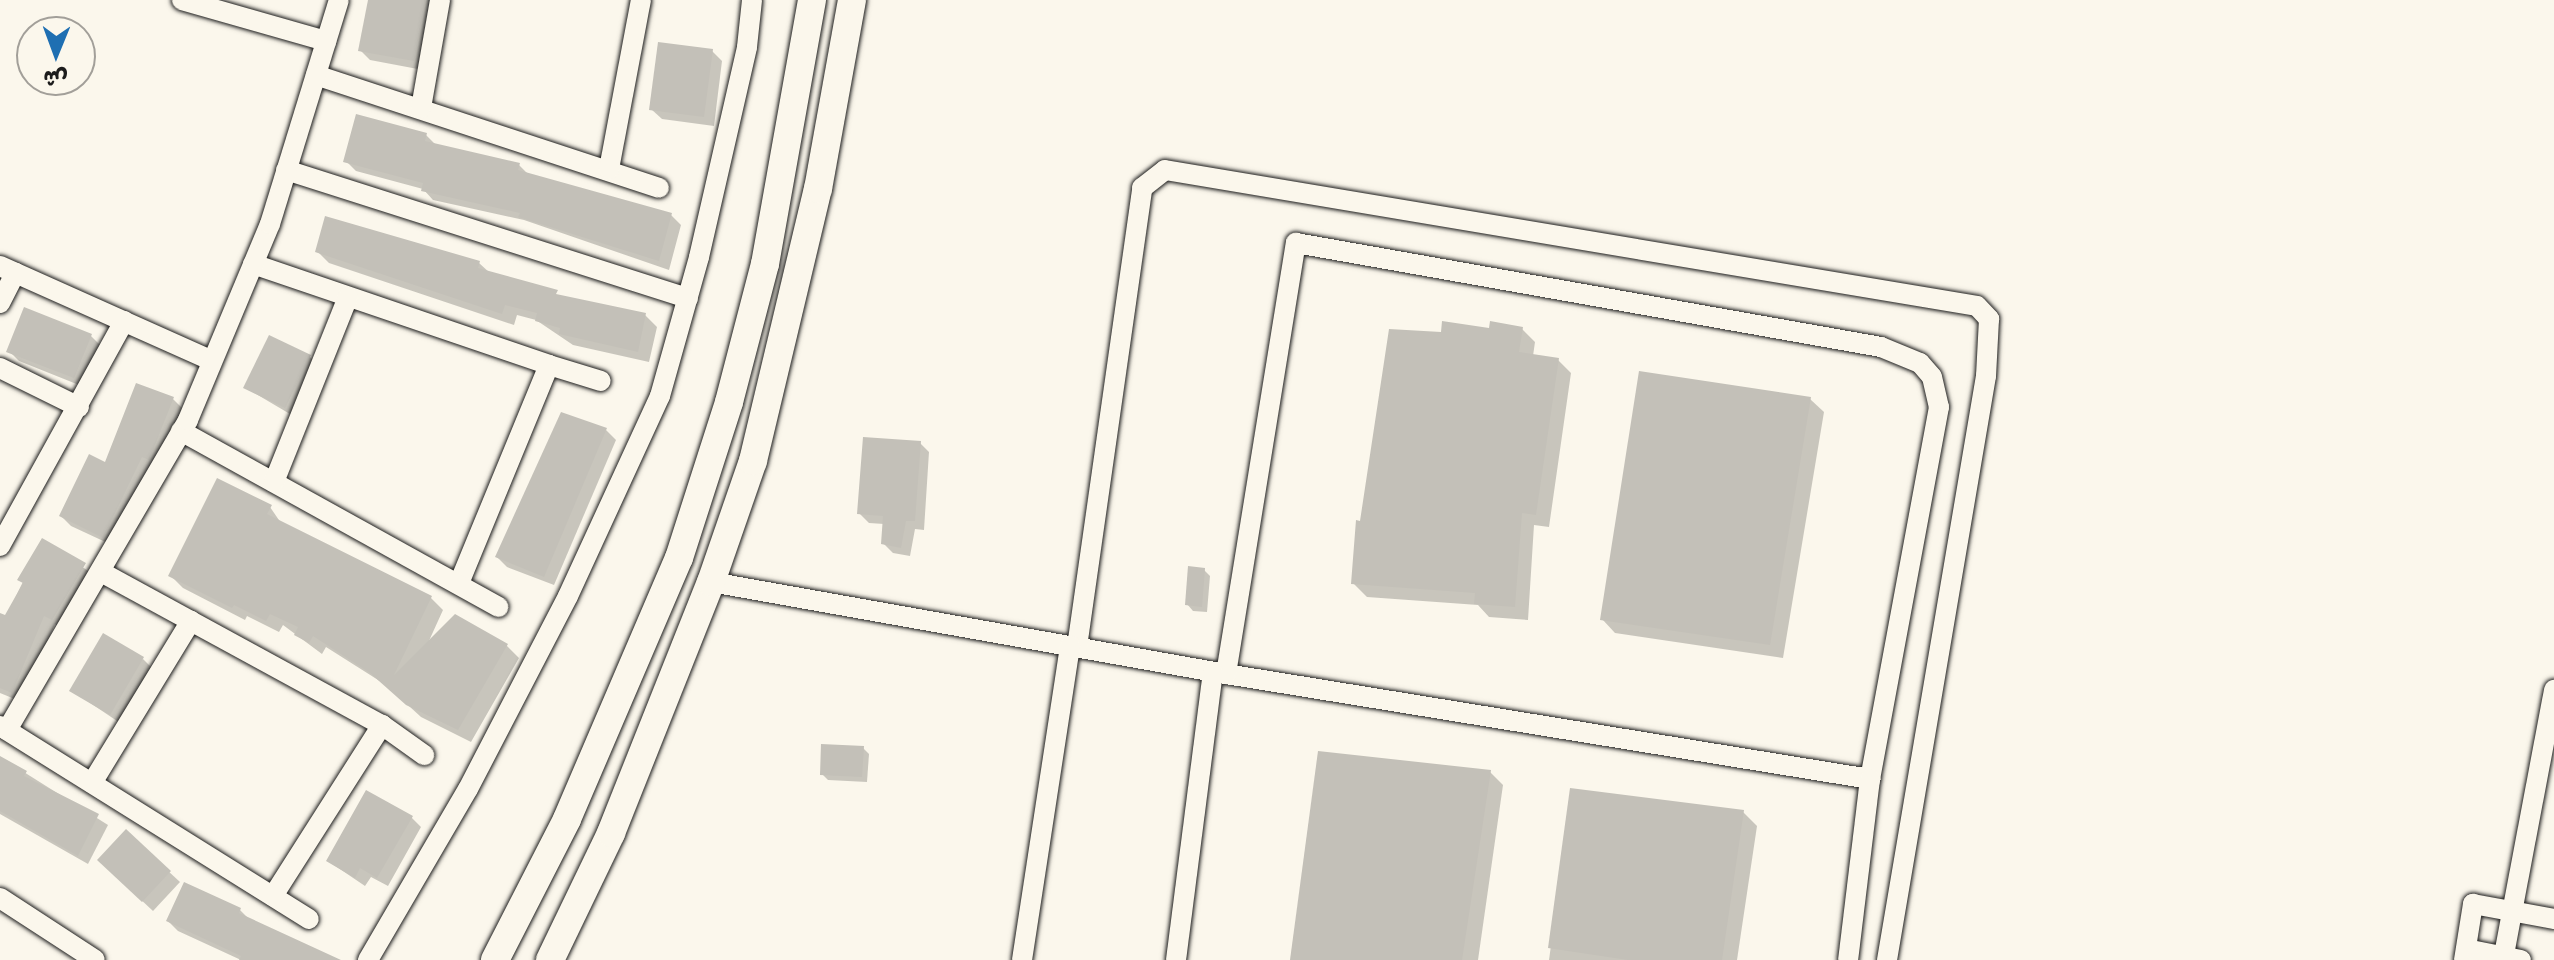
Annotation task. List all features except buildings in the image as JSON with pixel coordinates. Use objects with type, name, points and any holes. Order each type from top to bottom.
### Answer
[{"type":"street","points":[[182,0],[229,6],[326,41]]},
{"type":"street","points":[[309,919],[3,728],[101,572],[181,431],[253,264],[339,0]]},
{"type":"street","points":[[421,108],[440,0]]},
{"type":"street","points":[[609,169],[641,0]]},
{"type":"street","points":[[368,960],[468,789],[568,596],[660,396],[688,298],[747,47],[752,0]]},
{"type":"street","points":[[495,960],[567,819],[654,626],[683,545],[729,402],[765,264],[812,0]]},
{"type":"street","points":[[550,960],[611,833],[711,582],[760,433],[818,189],[852,0]]},
{"type":"street","points":[[316,75],[609,169],[659,188]]},
{"type":"street","points":[[286,170],[688,298]]},
{"type":"street","points":[[1022,960],[1142,188],[1165,170],[1977,306],[1989,319],[1986,376],[1887,960]]},
{"type":"street","points":[[1176,960],[1220,673],[1296,243],[1881,347],[1920,363],[1932,377],[1939,407],[1870,779],[1848,960]]},
{"type":"street","points":[[253,264],[601,381]]},
{"type":"street","points":[[0,303],[8,270],[212,361]]},
{"type":"street","points":[[274,482],[348,297]]},
{"type":"street","points":[[0,546],[124,321]]},
{"type":"street","points":[[459,583],[549,365]]},
{"type":"street","points":[[0,368],[79,407]]},
{"type":"street","points":[[181,431],[499,607]]},
{"type":"street","points":[[101,572],[382,725],[424,755]]},
{"type":"street","points":[[711,582],[1220,673],[1870,779]]},
{"type":"street","points":[[92,783],[191,621]]},
{"type":"street","points":[[2554,690],[2511,911],[2509,959],[2465,954],[2473,904],[2511,911],[2554,919]]},
{"type":"street","points":[[273,896],[382,725]]},
{"type":"street","points":[[0,898],[95,960]]}]
